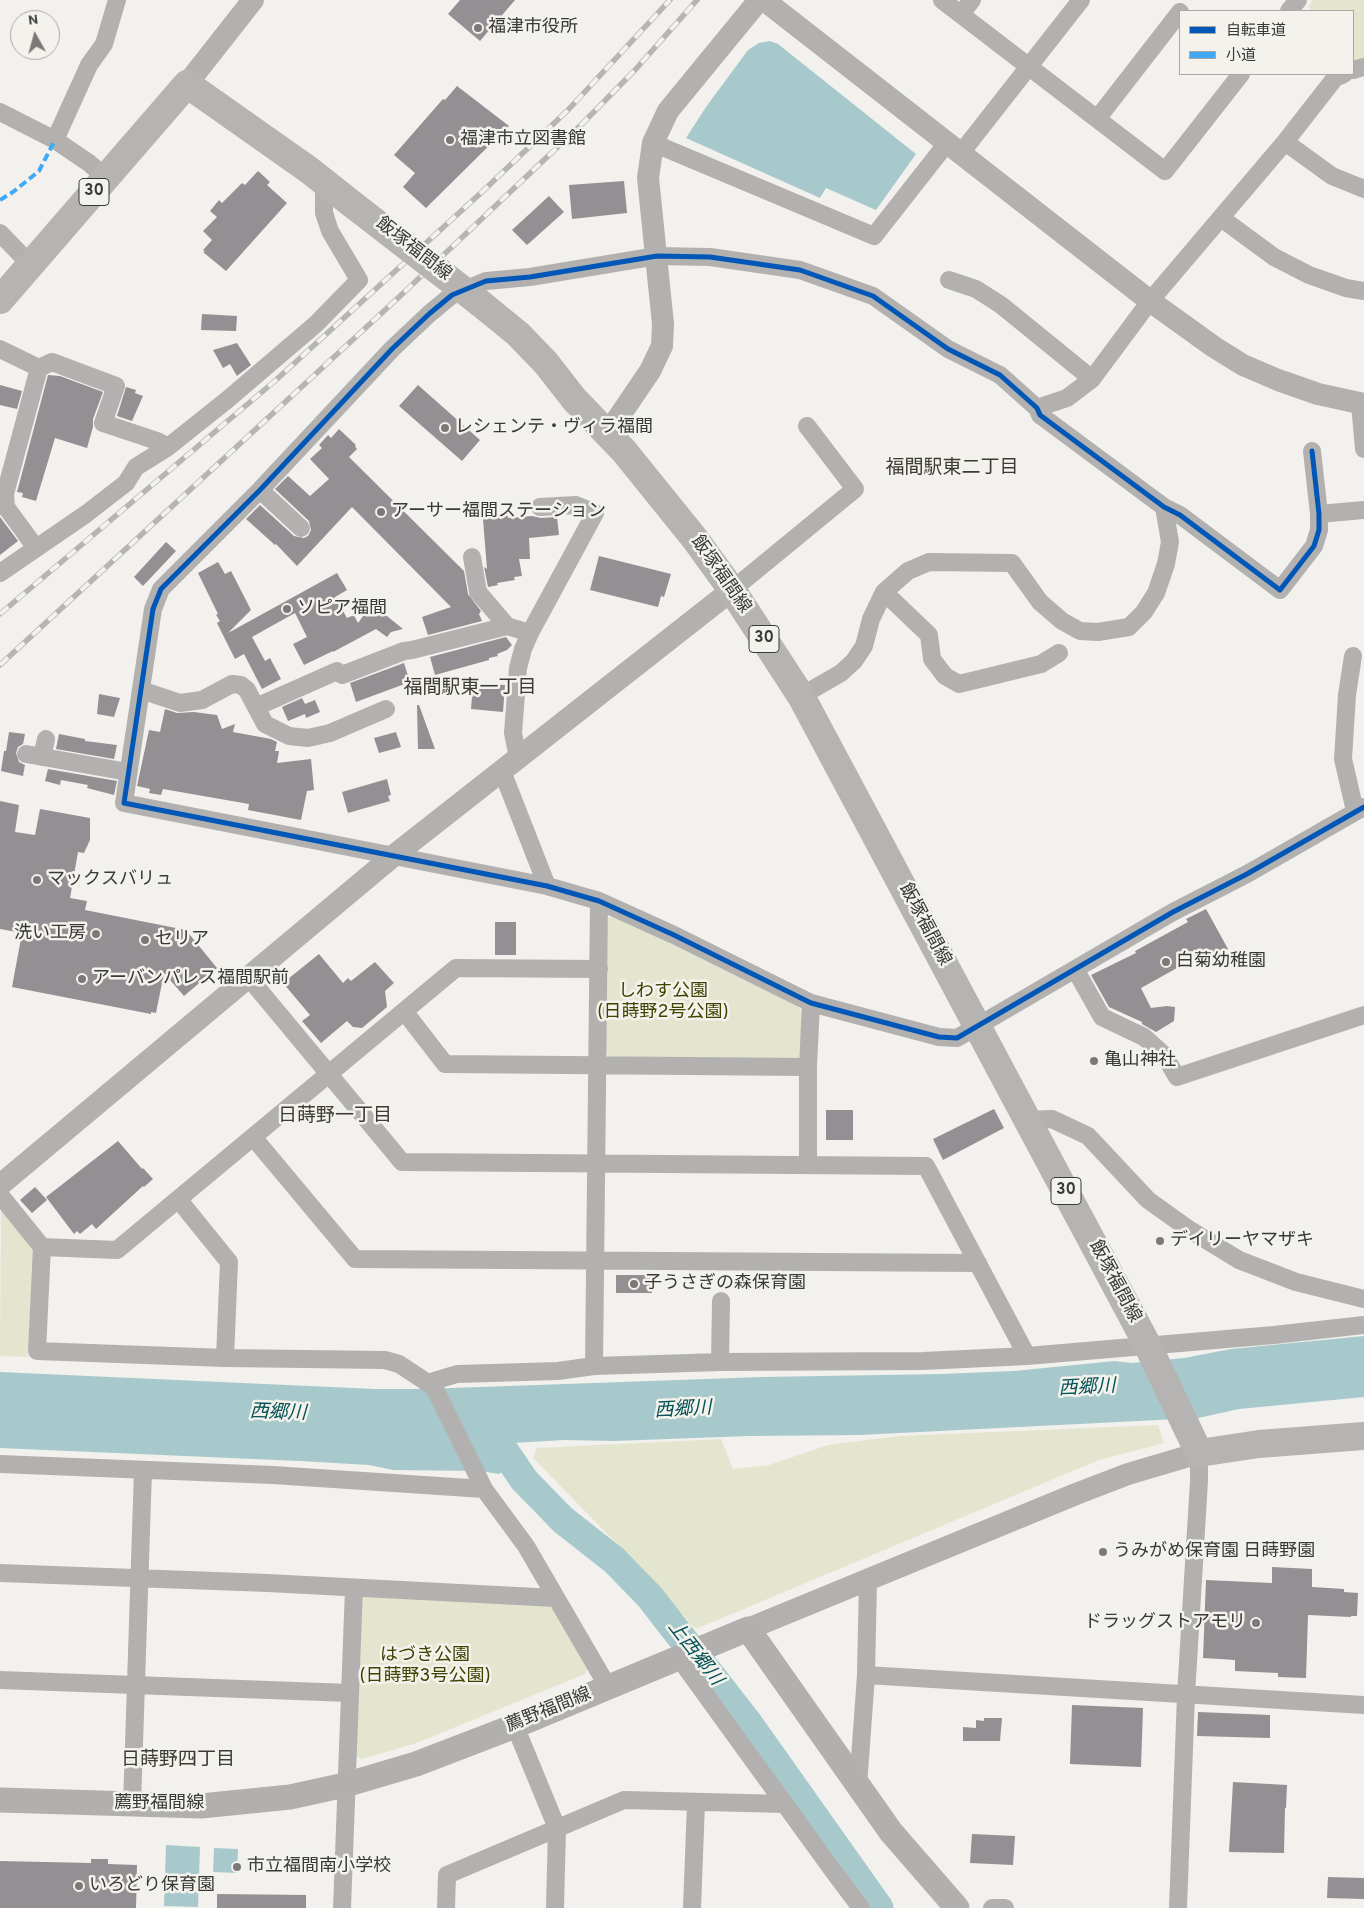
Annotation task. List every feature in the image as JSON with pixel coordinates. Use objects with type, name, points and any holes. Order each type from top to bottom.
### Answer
[{"type":"main road","name":"30","points":[[0,300],[187,84]]},
{"type":"main road","name":"飯塚福間線","points":[[187,84],[324,181],[518,334],[546,363],[574,399],[608,433],[696,538],[801,696],[1151,1352],[1199,1453]]},
{"type":"main road","points":[[1199,1453],[1259,1444],[1364,1436]]},
{"type":"main road","points":[[748,1629],[891,1832],[957,1908]]},
{"type":"main road","name":"薦野福間線","points":[[0,1800],[201,1806],[290,1797],[345,1785],[416,1764],[515,1726],[748,1629]]},
{"type":"street","points":[[55,140],[89,65],[104,44],[118,0]]},
{"type":"street","points":[[187,84],[253,0]]},
{"type":"street","points":[[608,433],[650,370],[662,346],[663,324],[648,178],[653,144],[668,111],[759,0]]},
{"type":"street","points":[[764,0],[1150,301],[1214,347],[1243,364],[1318,394],[1362,404],[1364,449]]},
{"type":"street","points":[[942,0],[1164,171],[1240,75]]},
{"type":"street","points":[[961,14],[972,0]]},
{"type":"street","points":[[653,144],[874,236],[1028,68],[1081,0]]},
{"type":"street","points":[[1290,10],[1298,0]]},
{"type":"street","points":[[1097,119],[1179,15]]},
{"type":"street","points":[[1037,408],[1067,398],[1092,379],[1150,301],[1285,142],[1335,78],[1342,75]]},
{"type":"street","points":[[0,112],[55,140],[89,163],[106,178]]},
{"type":"street","points":[[1285,142],[1332,176],[1364,189]]},
{"type":"street","points":[[0,573],[86,514],[126,483],[136,467],[168,447],[227,400],[316,324],[359,280],[330,231],[324,213],[324,181]]},
{"type":"street","points":[[1221,218],[1274,257],[1310,275],[1346,288],[1364,291]]},
{"type":"street","points":[[0,233],[31,265]]},
{"type":"street","points":[[1312,451],[1319,530],[1314,546],[1280,590],[1180,515],[1164,507],[1040,415],[1037,408],[1000,375],[948,349],[873,296],[800,270],[710,257],[657,256],[530,277],[486,281],[452,295],[392,349],[260,490],[161,589],[153,610],[124,803],[547,886],[599,900],[811,1003],[939,1037],[957,1038],[1173,912],[1247,874],[1359,809],[1343,758],[1347,694],[1353,656]]},
{"type":"street","points":[[949,280],[976,289],[1001,305],[1092,379]]},
{"type":"street","points":[[0,349],[39,368]]},
{"type":"street","points":[[39,368],[52,362],[116,386],[104,423],[168,447]]},
{"type":"street","points":[[36,548],[3,506],[39,368]]},
{"type":"street","points":[[0,1185],[392,857],[732,590],[856,489],[807,426]]},
{"type":"street","points":[[260,490],[301,528]]},
{"type":"street","points":[[540,507],[576,505],[595,513],[530,633],[518,668],[510,765],[547,886]]},
{"type":"street","points":[[801,696],[841,673],[854,661],[864,646],[872,619],[884,592],[908,571],[929,562],[1012,563],[1040,602],[1062,621],[1080,631],[1098,632],[1129,627],[1144,612],[1156,594],[1166,564],[1170,542],[1164,507]]},
{"type":"street","points":[[1319,514],[1364,510]]},
{"type":"street","points":[[472,557],[478,592],[507,626]]},
{"type":"street","points":[[884,592],[929,635],[932,658],[945,676],[959,684],[1041,664],[1059,652]]},
{"type":"street","points":[[256,707],[337,671],[342,676],[404,651],[507,626],[530,633]]},
{"type":"street","points":[[141,690],[180,703],[202,700],[232,684],[241,685],[247,690],[265,724],[289,736],[308,738],[330,733],[386,709]]},
{"type":"street","points":[[46,739],[34,755],[128,772]]},
{"type":"street","points":[[594,1366],[599,900]]},
{"type":"street","points":[[42,1247],[117,1250],[456,968],[599,969]]},
{"type":"street","points":[[1075,969],[1102,1017],[1144,1037],[1164,1055],[1177,1077],[1364,1015]]},
{"type":"street","points":[[248,978],[402,1162],[926,1166],[1027,1356]]},
{"type":"street","points":[[808,1164],[808,1067],[811,1003]]},
{"type":"street","points":[[404,1012],[445,1064],[808,1067]]},
{"type":"street","points":[[1028,1120],[1052,1119],[1088,1136],[1148,1200],[1190,1230],[1239,1260],[1296,1282],[1364,1299]]},
{"type":"street","points":[[253,1137],[355,1259],[978,1263]]},
{"type":"street","points":[[0,1195],[42,1247],[37,1351],[225,1358],[385,1360],[399,1364],[430,1385],[480,1482],[526,1546],[608,1688]]},
{"type":"street","points":[[178,1199],[229,1262],[225,1358]]},
{"type":"street","points":[[720,1301],[720,1362]]},
{"type":"street","points":[[430,1385],[457,1374],[558,1371],[594,1366],[720,1362],[923,1361],[1151,1352],[1364,1325]]},
{"type":"street","points":[[748,1629],[1076,1494],[1128,1474],[1199,1453],[1199,1481],[1186,1695],[1178,1908]]},
{"type":"street","points":[[0,1464],[480,1482]]},
{"type":"street","points":[[132,1804],[143,1470]]},
{"type":"street","points":[[0,1573],[268,1583],[555,1598]]},
{"type":"street","points":[[858,1786],[866,1675],[868,1580]]},
{"type":"street","points":[[342,1908],[345,1785],[354,1588]]},
{"type":"street","points":[[684,1656],[855,1906]]},
{"type":"street","points":[[866,1675],[1364,1705]]},
{"type":"street","points":[[0,1680],[349,1692]]},
{"type":"street","points":[[515,1726],[557,1828],[555,1908]]},
{"type":"street","points":[[446,1908],[447,1875],[624,1800],[785,1804]]},
{"type":"street","points":[[692,1908],[696,1802]]},
{"type":"street","points":[[992,1908],[1005,1908]]},
{"type":"green space","points":[[1313,0],[1364,0],[1364,61],[1354,64],[1354,10],[1311,10],[1308,7]]},
{"type":"green space","name":"しわす公園 (日蒔野2号公園)","points":[[614,916],[797,1005],[801,1011],[802,1054],[797,1059],[612,1060],[605,1053],[606,919]]},
{"type":"green space","points":[[1,1210],[32,1246],[34,1257],[28,1357],[0,1356]]},
{"type":"green space","points":[[1158,1425],[1164,1443],[1099,1460],[696,1629],[621,1548],[533,1458],[537,1448],[721,1439],[733,1469],[769,1465],[828,1445],[899,1436]]},
{"type":"green space","name":"はづき公園 (日蒔野3号公園)","points":[[365,1595],[549,1606],[556,1612],[587,1669],[585,1674],[414,1744],[361,1759],[355,1755],[360,1600]]},
{"type":"water","points":[[770,41],[778,44],[916,154],[876,210],[826,188],[820,198],[686,138],[706,107],[748,50],[759,43]]},
{"type":"water","name":"西郷川","points":[[1364,1336],[1364,1397],[1239,1409],[1198,1418],[860,1435],[749,1436],[614,1441],[565,1440],[513,1443],[503,1471],[499,1474],[480,1471],[393,1470],[369,1465],[300,1461],[0,1448],[0,1372],[375,1389],[424,1389],[762,1377],[1014,1371],[1115,1361],[1131,1363],[1184,1358],[1231,1349]]},
{"type":"water","points":[[166,1845],[200,1847],[198,1907],[164,1906]]},
{"type":"water","points":[[214,1848],[238,1849],[237,1873],[213,1872]]},
{"type":"building","name":"福津市役所","points":[[460,0],[515,0],[480,41],[448,14]]},
{"type":"building","name":"福津市立図書館","points":[[457,86],[509,126],[426,208],[403,187],[415,173],[394,155],[443,99],[445,100]]},
{"type":"building","points":[[258,171],[270,182],[267,185],[287,203],[226,271],[203,252],[212,240],[203,231],[217,217],[210,211],[219,200],[222,203],[242,183],[245,185]]},
{"type":"building","points":[[624,181],[627,213],[572,219],[569,185]]},
{"type":"building","points":[[549,196],[564,212],[527,245],[512,230]]},
{"type":"building","points":[[202,314],[237,316],[236,331],[201,330]]},
{"type":"building","points":[[237,343],[251,365],[237,376],[230,364],[223,368],[213,350]]},
{"type":"building","points":[[48,375],[60,376],[103,392],[93,419],[93,427],[87,448],[55,438],[36,501],[22,497],[23,493],[17,492]]},
{"type":"building","points":[[0,385],[22,391],[17,409],[0,405]]},
{"type":"building","name":"レシェンテ・ヴィラ福間","points":[[418,385],[480,440],[462,461],[399,406]]},
{"type":"building","points":[[126,387],[136,390],[135,393],[143,396],[132,421],[117,416]]},
{"type":"building","points":[[339,429],[356,445],[357,449],[349,457],[464,571],[468,594],[481,611],[479,614],[482,621],[428,635],[422,617],[451,607],[352,507],[297,566],[276,544],[246,519],[260,505],[294,536],[304,538],[308,536],[311,530],[309,521],[275,489],[288,476],[310,496],[329,479],[310,459],[322,448],[319,445],[328,435],[331,438]]},
{"type":"building","points":[[508,516],[508,518],[532,516],[541,518],[557,517],[559,535],[529,538],[530,559],[519,559],[522,576],[514,577],[515,580],[497,583],[498,585],[488,587],[484,567],[487,569],[483,519]]},
{"type":"building","points":[[0,517],[18,541],[0,555]]},
{"type":"building","points":[[166,542],[176,551],[143,586],[134,577]]},
{"type":"building","points":[[599,556],[671,574],[664,597],[661,596],[658,607],[590,590]]},
{"type":"building","points":[[218,562],[225,574],[231,571],[251,610],[228,633],[337,573],[347,590],[335,597],[347,618],[354,615],[358,623],[372,604],[403,629],[391,632],[387,637],[376,629],[304,665],[293,644],[307,637],[295,613],[252,637],[265,661],[270,658],[281,679],[262,689],[244,654],[235,659],[217,623],[220,621],[216,615],[218,614],[198,573]]},
{"type":"building","points":[[506,637],[512,645],[507,650],[497,654],[498,656],[435,675],[430,657]]},
{"type":"building","points":[[404,663],[410,682],[356,702],[350,683]]},
{"type":"building","points":[[473,683],[505,685],[503,712],[471,709]]},
{"type":"building","points":[[99,694],[120,698],[114,717],[97,714]]},
{"type":"building","points":[[302,698],[305,704],[315,700],[320,712],[306,718],[305,714],[288,721],[282,707]]},
{"type":"building","points":[[417,705],[419,705],[435,749],[418,749]]},
{"type":"building","points":[[165,709],[177,713],[194,712],[217,715],[222,729],[235,724],[233,732],[271,739],[277,742],[275,751],[279,751],[277,763],[311,759],[314,790],[307,791],[301,820],[248,810],[249,804],[163,789],[161,795],[149,793],[150,789],[137,786],[149,730],[160,732]]},
{"type":"building","points":[[9,732],[25,734],[23,744],[18,747],[16,753],[19,762],[25,765],[23,776],[1,771]]},
{"type":"building","points":[[396,732],[401,747],[379,753],[374,738]]},
{"type":"building","points":[[59,734],[85,739],[85,741],[117,745],[114,759],[56,749]]},
{"type":"building","points":[[48,769],[117,781],[114,795],[87,788],[88,785],[61,780],[60,785],[45,781]]},
{"type":"building","points":[[387,779],[391,795],[388,796],[390,801],[348,813],[342,792]]},
{"type":"building","points":[[0,801],[19,805],[15,832],[35,835],[40,809],[90,818],[90,840],[84,853],[78,852],[70,898],[87,901],[85,910],[186,930],[217,968],[184,996],[164,973],[156,1013],[151,1012],[151,1014],[12,987],[22,933],[0,929]]},
{"type":"building","points":[[1206,909],[1228,949],[1208,960],[1204,953],[1141,988],[1151,1008],[1175,1007],[1174,1021],[1156,1032],[1142,1024],[1142,1022],[1109,1007],[1091,975],[1136,953],[1135,951],[1188,922],[1186,919]]},
{"type":"building","points":[[495,922],[516,922],[516,955],[495,955]]},
{"type":"building","points":[[319,954],[343,983],[348,978],[351,981],[375,962],[394,983],[385,991],[387,1007],[362,1028],[353,1027],[347,1021],[321,1043],[302,1021],[310,1015],[283,983]]},
{"type":"building","points":[[994,1109],[1004,1128],[943,1160],[933,1139]]},
{"type":"building","points":[[826,1110],[853,1110],[853,1140],[826,1140]]},
{"type":"building","points":[[118,1141],[153,1179],[96,1229],[92,1224],[80,1234],[77,1231],[74,1234],[46,1197]]},
{"type":"building","points":[[35,1187],[47,1200],[32,1213],[20,1200]]},
{"type":"building","name":"子うさぎの森保育園","points":[[616,1275],[652,1275],[652,1293],[616,1293]]},
{"type":"building","name":"ドラッグストアモリ","points":[[1272,1567],[1312,1569],[1312,1587],[1344,1589],[1344,1592],[1358,1593],[1357,1616],[1308,1615],[1306,1678],[1278,1677],[1278,1673],[1235,1671],[1235,1660],[1203,1658],[1206,1580],[1272,1583]]},
{"type":"building","points":[[1072,1705],[1143,1708],[1141,1767],[1070,1764]]},
{"type":"building","points":[[1198,1712],[1270,1715],[1270,1738],[1197,1736]]},
{"type":"building","points":[[984,1718],[1002,1718],[1000,1741],[963,1741],[963,1727],[976,1728],[976,1720],[984,1721]]},
{"type":"building","points":[[1233,1782],[1287,1785],[1284,1853],[1229,1852]]},
{"type":"building","points":[[972,1834],[1015,1836],[1013,1865],[970,1863]]},
{"type":"building","name":"いろどり保育園","points":[[91,1859],[108,1859],[108,1864],[137,1865],[136,1908],[0,1908],[0,1861],[91,1863]]},
{"type":"building","points":[[1328,1877],[1364,1878],[1364,1899],[1327,1898]]},
{"type":"building","points":[[217,1894],[306,1895],[306,1908],[217,1908]]},
{"type":"waterway","name":"上西郷川","points":[[486,1424],[524,1480],[563,1520],[614,1560],[650,1597],[748,1723],[879,1908]]},
{"type":"railway","points":[[0,614],[276,380],[483,191],[568,110],[670,0]]},
{"type":"railway","points":[[0,665],[398,298],[582,124],[635,70],[697,0]]},
{"type":"marked path","points":[[0,200],[39,171],[55,140]]},
{"type":"cycle path","points":[[1312,451],[1319,530],[1314,546],[1280,590],[1180,515],[1164,507],[1040,415],[1037,408],[1000,375],[948,349],[873,296],[800,270],[710,257],[657,256],[530,277],[486,281],[452,295],[392,349],[260,490],[161,589],[153,609],[124,803],[547,886],[599,901],[674,935],[811,1003],[939,1037],[957,1038],[1173,912],[1247,874],[1364,807]]},
{"type":"place","name":"福津市役所","points":[[478,28]]},
{"type":"place","name":"福津市立図書館","points":[[450,140]]},
{"type":"place","name":"レシェンテ・ヴィラ福間","points":[[445,428]]},
{"type":"place","name":"アーサー福間ステーション","points":[[381,512]]},
{"type":"place","name":"ソピア福間","points":[[287,609]]},
{"type":"place","name":"マックスバリュ","points":[[37,880]]},
{"type":"place","name":"洗い工房","points":[[96,934]]},
{"type":"place","name":"セリア","points":[[145,940]]},
{"type":"place","name":"白菊幼稚園","points":[[1166,962]]},
{"type":"place","name":"アーバンパレス福間駅前","points":[[82,979]]},
{"type":"place","name":"亀山神社","points":[[1094,1061]]},
{"type":"place","name":"デイリーヤマザキ","points":[[1160,1241]]},
{"type":"place","name":"子うさぎの森保育園","points":[[634,1284]]},
{"type":"place","name":"うみがめ保育園 日蒔野園","points":[[1103,1552]]},
{"type":"place","name":"ドラッグストアモリ","points":[[1256,1623]]},
{"type":"place","name":"市立福間南小学校","points":[[237,1867]]},
{"type":"place","name":"いろどり保育園","points":[[79,1886]]},
{"type":"district","name":"福間駅東二丁目","points":[[952,469]]},
{"type":"district","name":"福間駅東一丁目","points":[[470,689]]},
{"type":"district","name":"日蒔野一丁目","points":[[335,1117]]},
{"type":"district","name":"日蒔野四丁目","points":[[178,1761]]}]
